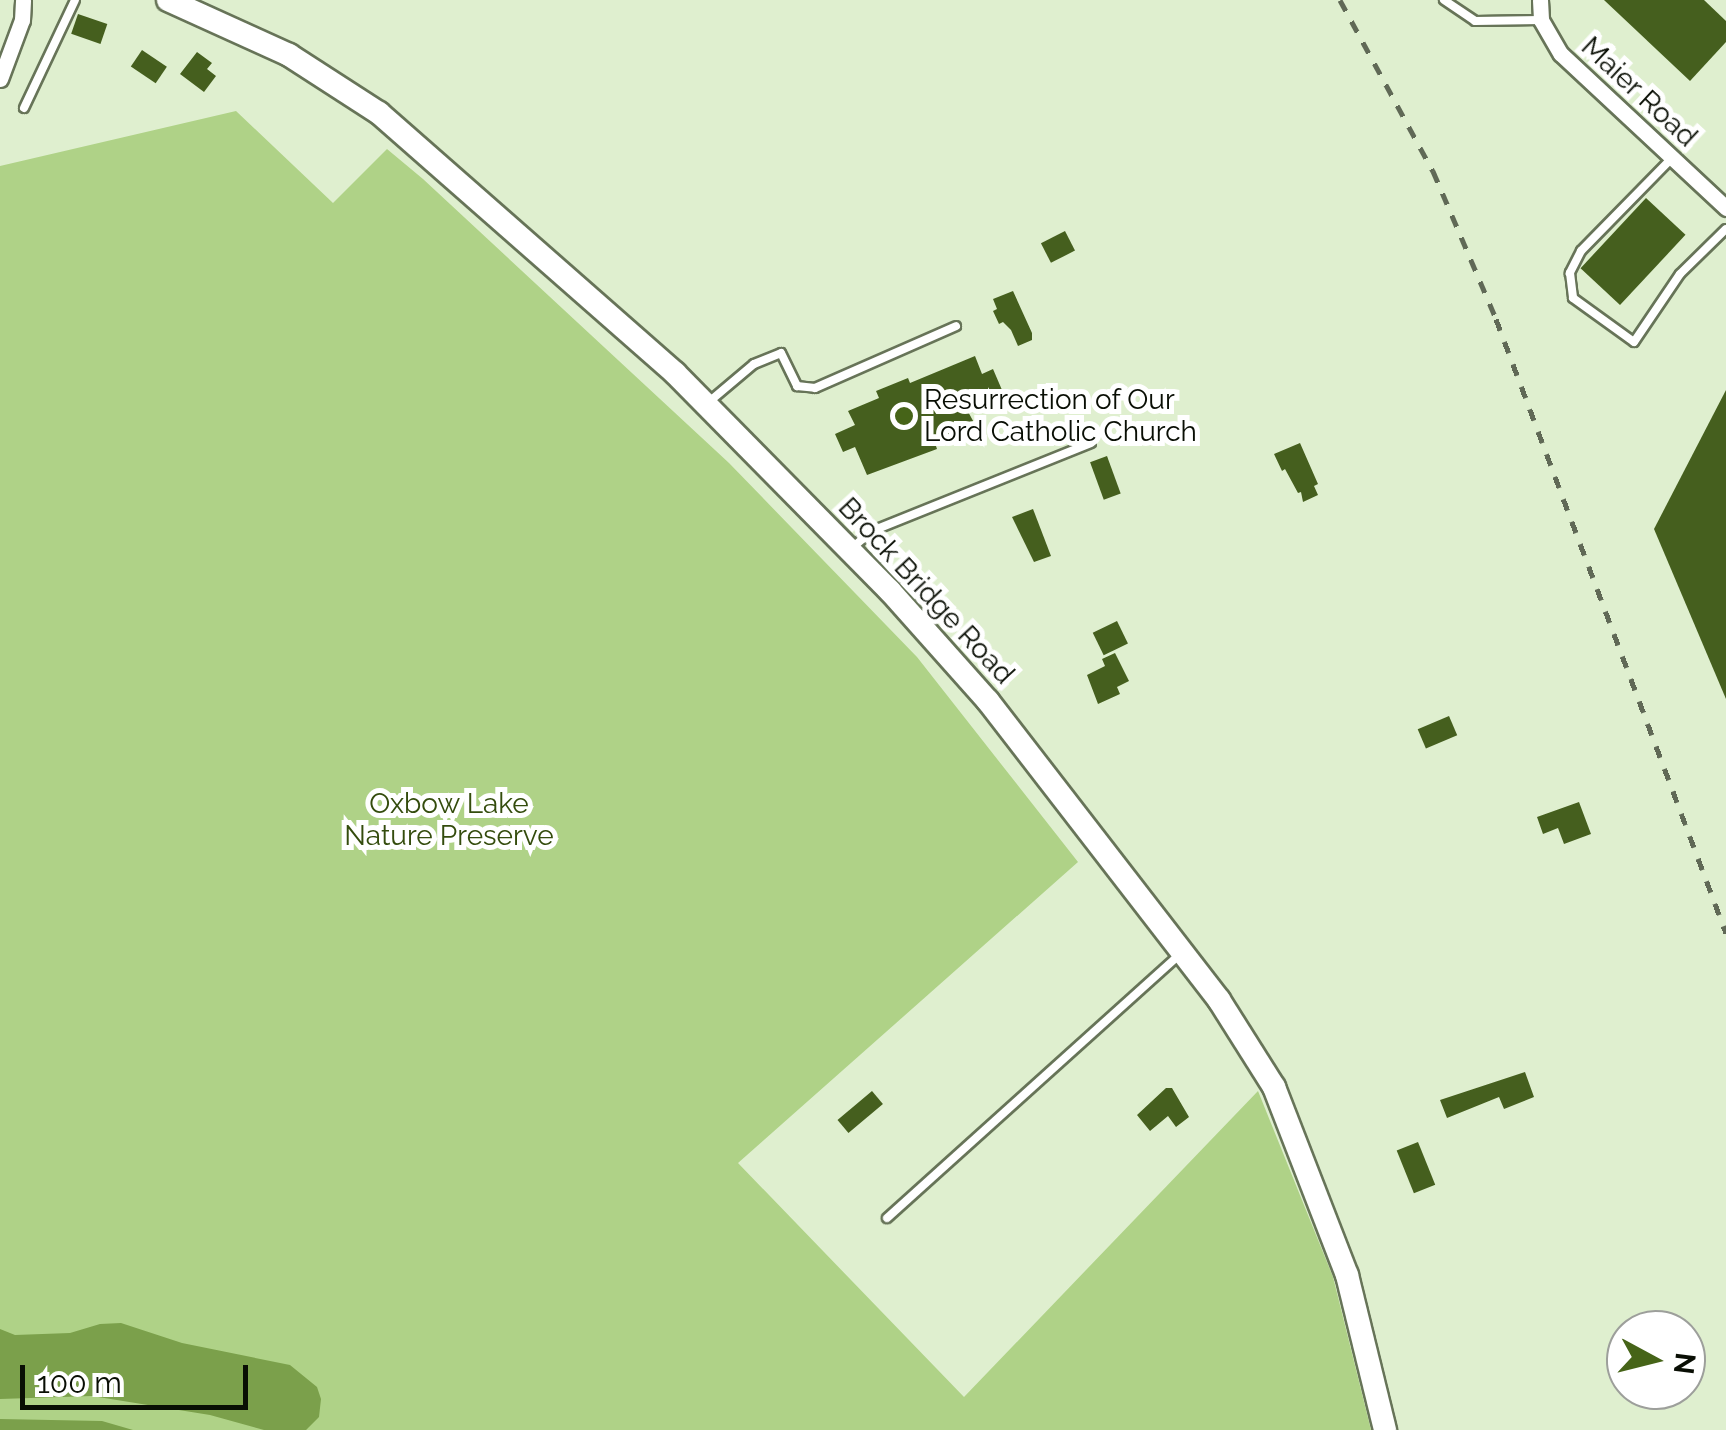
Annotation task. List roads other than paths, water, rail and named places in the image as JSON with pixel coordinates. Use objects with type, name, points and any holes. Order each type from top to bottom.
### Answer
[{"type":"street","points":[[0,79],[22,20],[23,0]]},
{"type":"street","points":[[1540,0],[1541,20]]},
{"type":"street","name":"Brock Bridge Road","points":[[179,2],[289,56],[379,114],[707,404],[850,550],[988,701],[1249,1045],[1297,1139],[1347,1275],[1385,1430]]},
{"type":"street","name":"Maier Road","points":[[1541,20],[1561,54],[1726,208]]},
{"type":"lane","points":[[24,108],[75,0]]},
{"type":"lane","points":[[1444,0],[1475,21],[1541,20]]},
{"type":"lane","points":[[1672,158],[1580,251],[1570,273],[1574,298],[1634,342],[1680,274],[1726,229]]},
{"type":"lane","points":[[707,404],[754,364],[781,353],[797,386],[815,388],[956,326]]},
{"type":"lane","points":[[850,550],[872,531],[1091,443]]},
{"type":"lane","points":[[887,1218],[1182,952]]},
{"type":"railway","points":[[1340,0],[1433,171],[1496,319],[1726,933]]},
{"type":"place","name":"Resurrection of Our Lord Catholic Church","points":[[904,416]]},
{"type":"park label","name":"Oxbow Lake Nature Preserve","points":[[449,820]]}]
